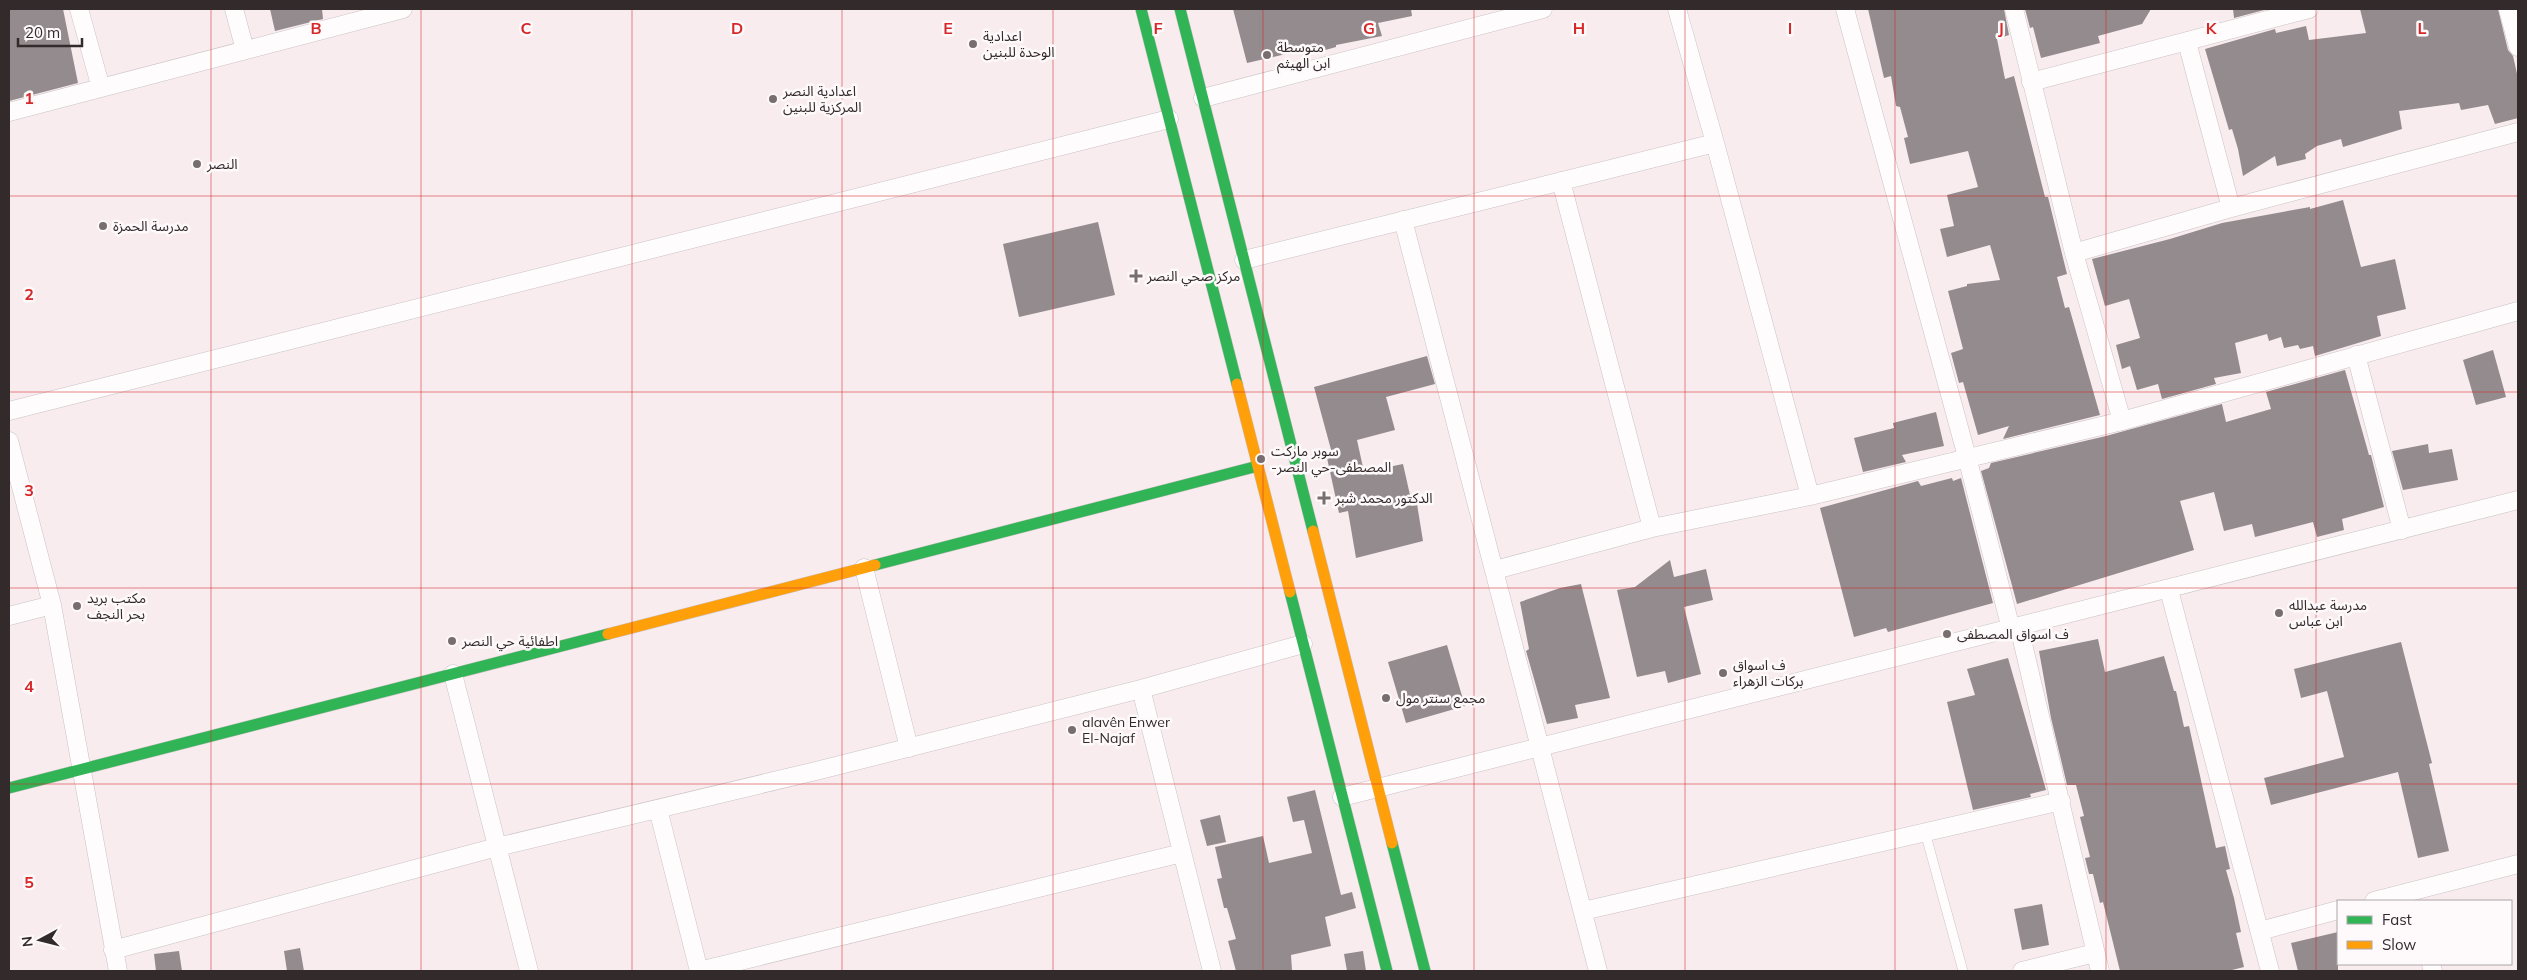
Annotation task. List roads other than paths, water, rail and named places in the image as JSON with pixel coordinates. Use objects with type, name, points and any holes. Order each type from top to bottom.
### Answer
[{"type":"street","points":[[79,9],[101,88]]},
{"type":"street","points":[[234,9],[245,50]]},
{"type":"street","points":[[9,112],[403,9]]},
{"type":"street","points":[[1141,9],[1303,644],[1334,747],[1342,797],[1354,825],[1387,971]]},
{"type":"street","points":[[1180,9],[1426,971]]},
{"type":"street","points":[[1203,98],[1543,9]]},
{"type":"street","points":[[1676,9],[1716,143],[1810,496]]},
{"type":"street","points":[[1845,9],[2061,800],[2100,971]]},
{"type":"street","points":[[2014,9],[2074,253],[2122,421]]},
{"type":"street","points":[[2031,82],[2309,9]]},
{"type":"street","points":[[2508,9],[2518,47]]},
{"type":"street","points":[[2187,42],[2231,208]]},
{"type":"street","points":[[9,411],[1169,119]]},
{"type":"street","points":[[2074,253],[2231,208],[2518,132]]},
{"type":"street","points":[[1244,260],[1716,143]]},
{"type":"street","points":[[1561,181],[1652,528]]},
{"type":"street","points":[[1404,220],[1598,971]]},
{"type":"street","points":[[1495,570],[1652,528],[1810,496],[2122,421],[2518,311]]},
{"type":"street","points":[[2356,355],[2402,530]]},
{"type":"street","points":[[9,441],[52,605],[118,971]]},
{"type":"street","points":[[9,788],[1258,466]]},
{"type":"street","points":[[1342,797],[1541,745],[2169,590],[2518,500]]},
{"type":"street","points":[[864,568],[909,748]]},
{"type":"street","points":[[2169,590],[2270,971]]},
{"type":"street","points":[[9,616],[52,605]]},
{"type":"street","points":[[113,950],[497,847],[909,748],[1141,689],[1303,644]]},
{"type":"street","points":[[452,674],[529,971]]},
{"type":"street","points":[[1141,689],[1212,971]]},
{"type":"street","points":[[1358,743],[1364,732]]},
{"type":"street","points":[[1583,911],[2061,800]]},
{"type":"street","points":[[658,809],[699,971],[1182,853]]},
{"type":"street","points":[[1376,817],[1388,824]]},
{"type":"street","points":[[2382,900],[2414,896],[2518,864]]},
{"type":"street","points":[[2260,931],[2337,910]]},
{"type":"street","points":[[2022,971],[2096,953]]},
{"type":"lane","points":[[1925,832],[1963,971]]},
{"type":"place","name":"اعدادية الوحدة للبنين","points":[[973,44]]},
{"type":"place","name":"متوسطة ابن الهيثم","points":[[1267,55]]},
{"type":"place","name":"اعدادية النصر المركزية للبنين","points":[[773,99]]},
{"type":"place","name":"النصر","points":[[197,164]]},
{"type":"place","name":"مدرسة الحمزة","points":[[103,226]]},
{"type":"place","name":"مركز صحي النصر","points":[[1136,276]]},
{"type":"place","name":"سوبر ماركت -المصطفى-حي النصر","points":[[1261,459]]},
{"type":"place","name":"الدكتور محمد شبر","points":[[1324,498]]},
{"type":"place","name":"مكتب بريد بحر النجف","points":[[77,606]]},
{"type":"place","name":"مدرسة عبدالله ابن عباس","points":[[2279,613]]},
{"type":"place","name":"ف اسواق المصطفى","points":[[1947,634]]},
{"type":"place","name":"اطفائية حي النصر","points":[[452,641]]},
{"type":"place","name":"ف اسواق بركات الزهراء","points":[[1723,673]]},
{"type":"place","name":"مجمع سنتر مول","points":[[1386,698]]},
{"type":"place","name":"alavên Enwer El-Najaf","points":[[1072,730]]}]
